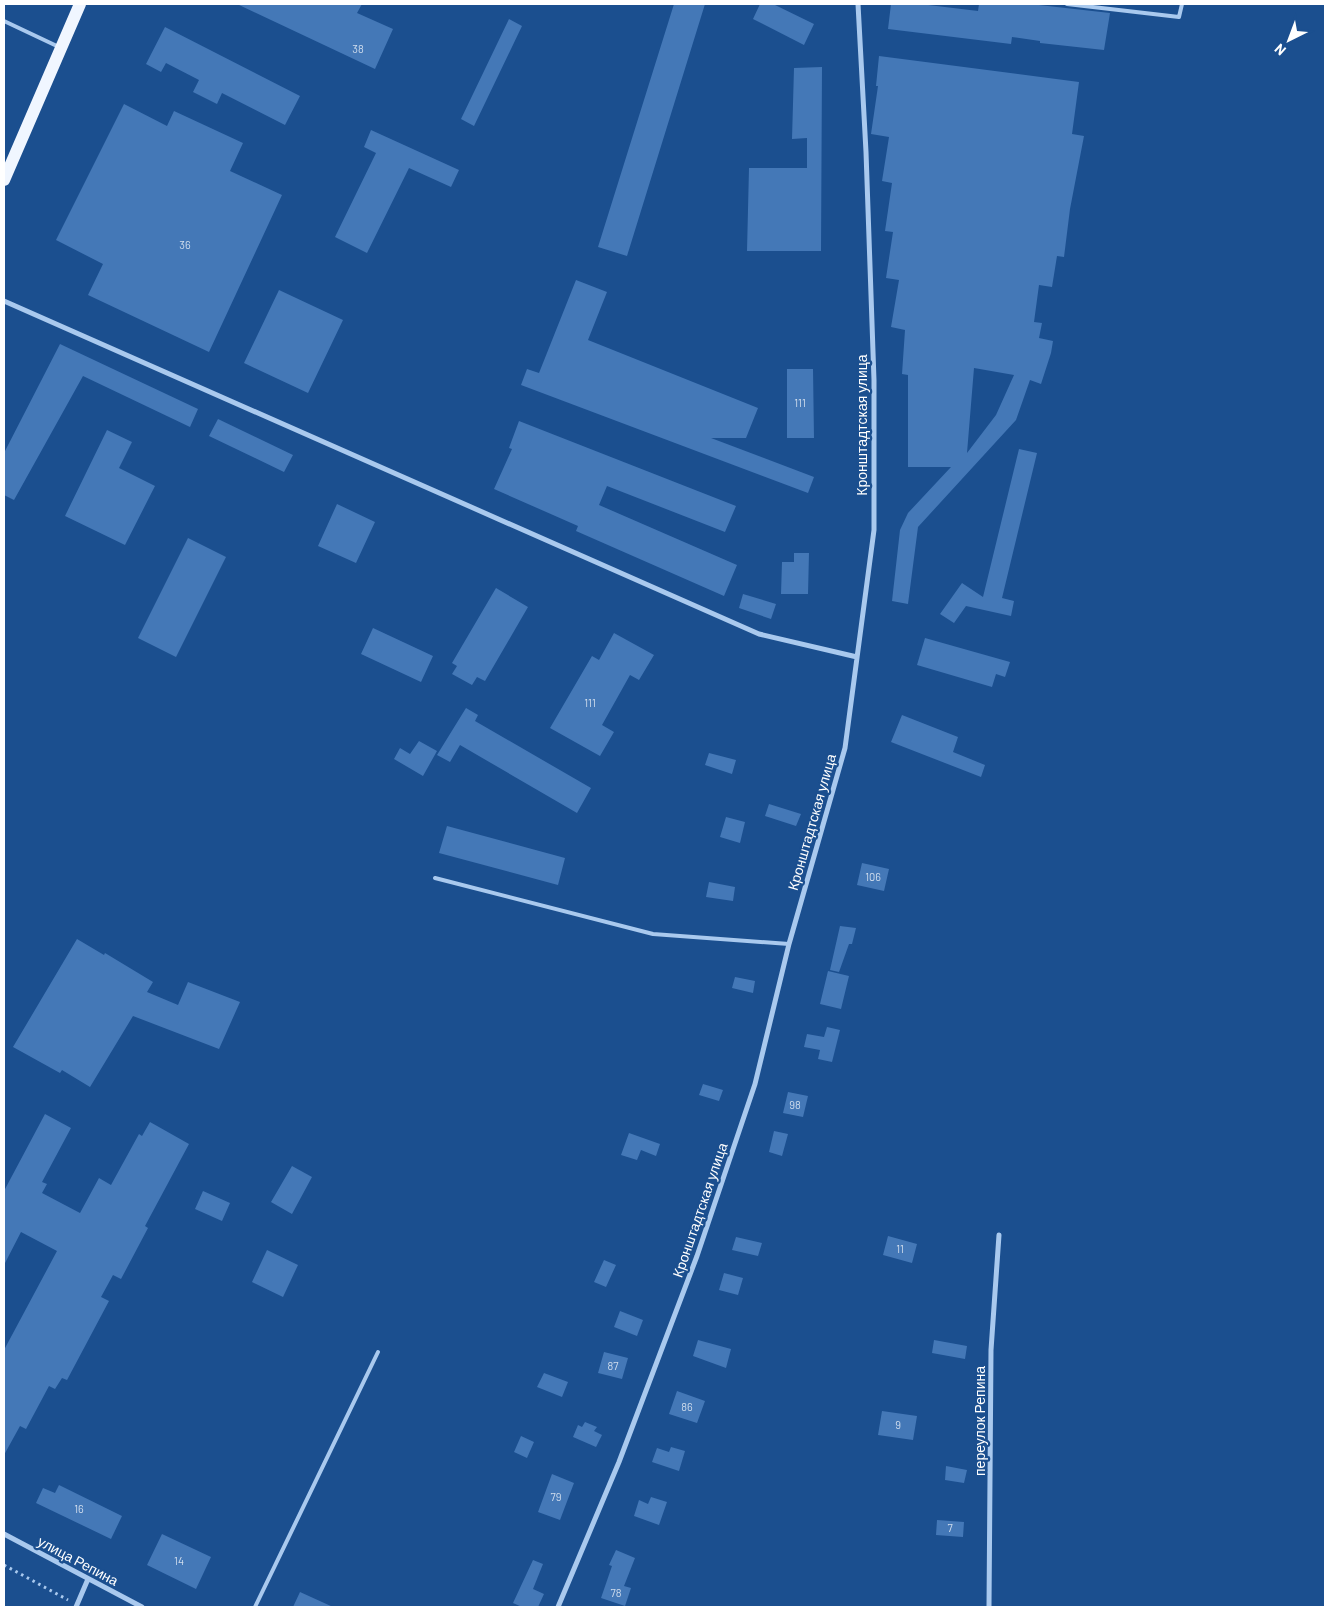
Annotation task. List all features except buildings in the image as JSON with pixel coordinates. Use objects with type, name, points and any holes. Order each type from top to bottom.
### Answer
[{"type":"main road","points":[[4,180],[80,4]]},
{"type":"street","name":"Кронштадтская улица","points":[[558,1607],[619,1462],[697,1256],[755,1084],[790,944],[845,748],[874,530],[874,408],[866,152],[858,4]]},
{"type":"street","points":[[4,301],[759,634],[857,657]]},
{"type":"street","name":"переулок Репина","points":[[989,1607],[991,1350],[999,1235]]},
{"type":"street","name":"улица Репина","points":[[4,1534],[142,1607]]},
{"type":"street","points":[[76,1606],[88,1579]]},
{"type":"lane","points":[[1066,4],[1180,17],[1182,4]]},
{"type":"lane","points":[[1127,11],[1128,4]]},
{"type":"lane","points":[[4,21],[61,48]]},
{"type":"lane","points":[[435,878],[653,934],[790,944]]},
{"type":"lane","points":[[255,1607],[378,1352]]},
{"type":"path","points":[[4,1565],[76,1606]]}]
